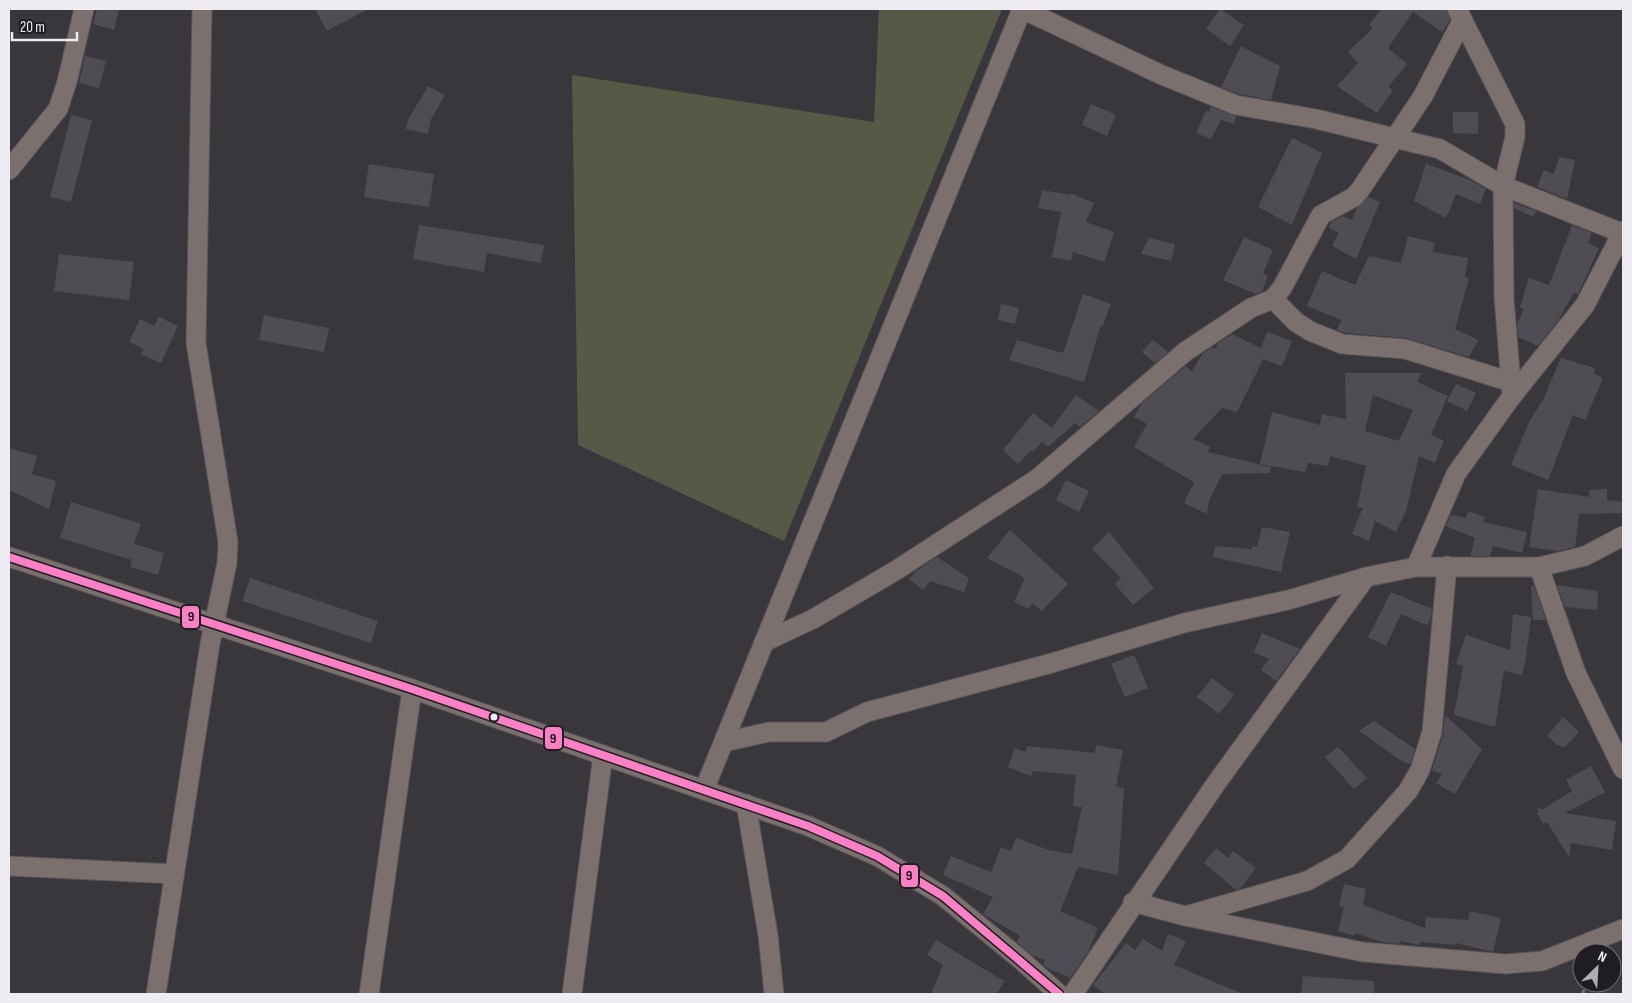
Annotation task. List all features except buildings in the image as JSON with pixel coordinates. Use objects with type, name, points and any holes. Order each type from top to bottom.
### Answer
[{"type":"street","points":[[9,170],[58,109],[67,82],[84,9]]},
{"type":"street","points":[[156,994],[215,622],[227,563],[228,542],[196,342],[202,9]]},
{"type":"street","points":[[704,790],[1022,9],[1162,75],[1236,105],[1316,119],[1440,149],[1503,186],[1623,232],[1586,306],[1512,389],[1456,474],[1416,567]]},
{"type":"street","points":[[764,642],[813,619],[886,576],[1020,492],[1086,440],[1186,351],[1251,308],[1273,299],[1282,288],[1321,215],[1354,197],[1393,138],[1424,96],[1459,15]]},
{"type":"street","points":[[1459,15],[1516,124],[1503,186],[1504,298],[1512,389]]},
{"type":"street","points":[[1273,299],[1296,322],[1310,331],[1335,341],[1354,346],[1405,349],[1512,389]]},
{"type":"street","points":[[724,742],[769,732],[826,732],[867,712],[1052,663],[1191,621],[1288,600],[1366,577],[1416,567],[1539,567],[1585,556],[1623,536]]},
{"type":"street","points":[[9,557],[215,622],[808,826],[885,861],[943,896],[1020,959],[1059,994]]},
{"type":"street","points":[[1185,916],[1307,881],[1347,859],[1408,791],[1420,770],[1432,732],[1447,566]]},
{"type":"street","points":[[1539,567],[1573,664],[1623,770]]},
{"type":"street","points":[[1073,994],[1133,902],[1366,577]]},
{"type":"street","points":[[369,994],[412,689]]},
{"type":"street","points":[[572,994],[603,755]]},
{"type":"street","points":[[746,804],[759,872],[774,994]]},
{"type":"street","points":[[9,866],[174,874]]},
{"type":"street","points":[[1133,902],[1185,916],[1363,952],[1506,964],[1542,961],[1623,930]]},
{"type":"green space","points":[[879,9],[1002,9],[784,541],[578,445],[572,75],[874,122]]},
{"type":"transit line","name":"9","points":[[9,557],[412,689],[808,826],[877,856],[943,896],[1059,994]]}]
